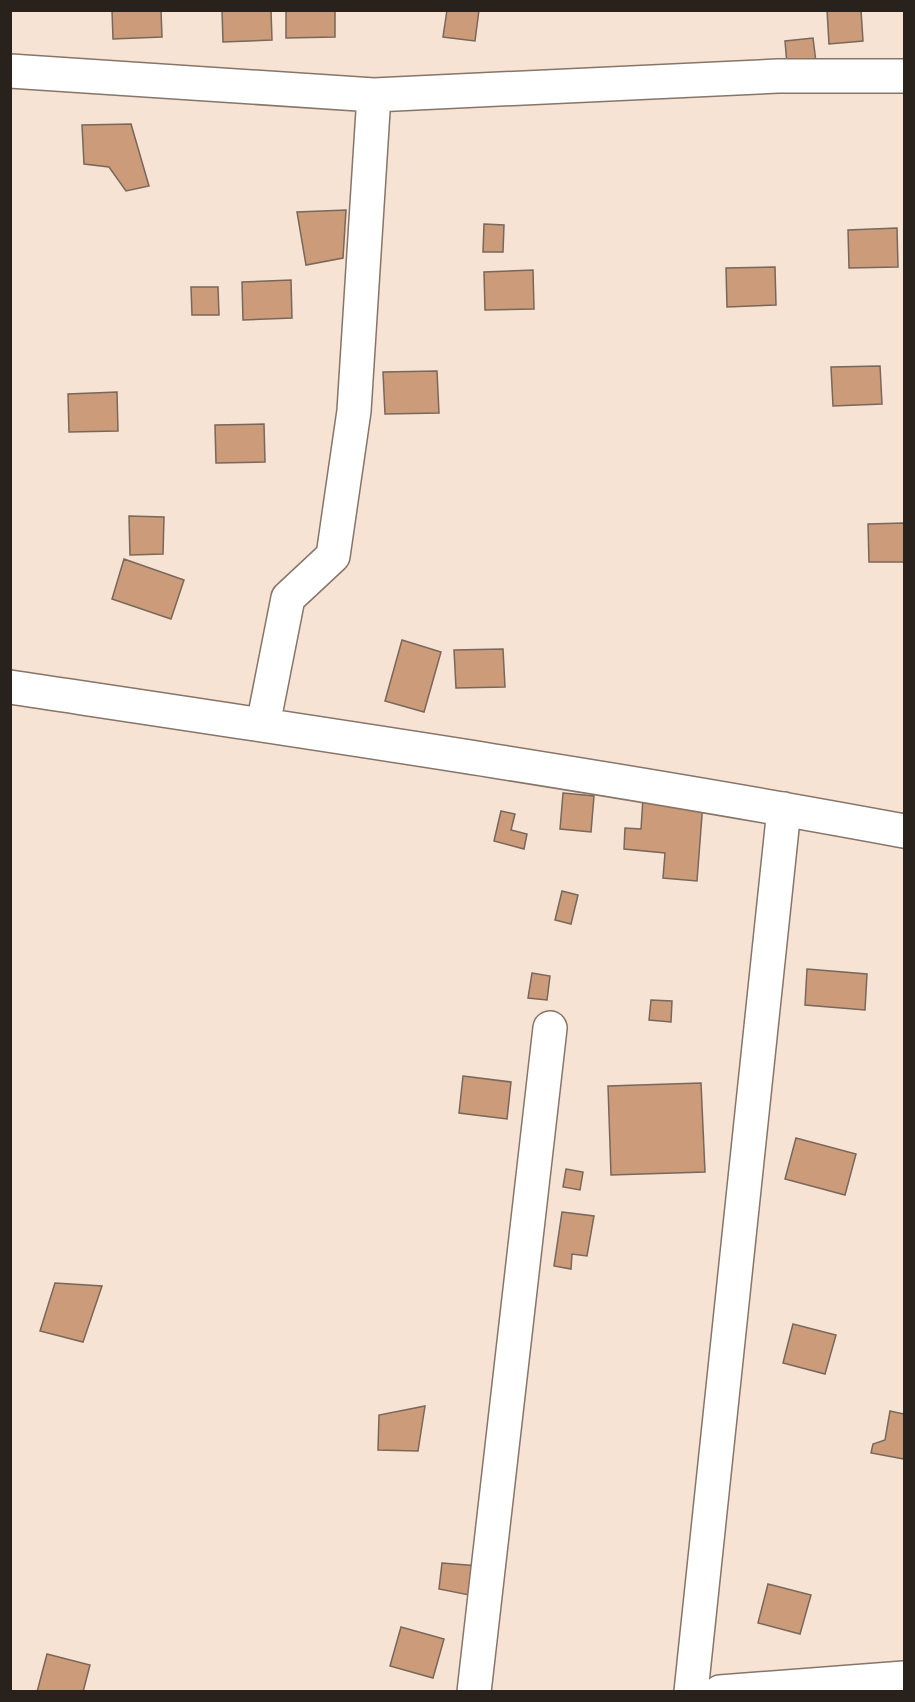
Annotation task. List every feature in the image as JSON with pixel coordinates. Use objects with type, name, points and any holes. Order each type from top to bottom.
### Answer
[{"type":"street","points":[[10,71],[374,95],[778,76],[904,76]]},
{"type":"street","points":[[262,725],[288,598],[333,556],[354,411],[374,95]]},
{"type":"street","points":[[10,687],[784,809],[904,831]]},
{"type":"street","points":[[691,1692],[784,809]]},
{"type":"street","points":[[474,1692],[550,1028]]},
{"type":"street","points":[[720,1692],[904,1678]]},
{"type":"building","points":[[112,10],[161,10],[162,37],[113,39]]},
{"type":"building","points":[[222,10],[271,10],[272,40],[223,42]]},
{"type":"building","points":[[286,10],[335,10],[335,37],[286,38]]},
{"type":"building","points":[[447,10],[479,10],[475,41],[443,37]]},
{"type":"building","points":[[827,10],[861,10],[863,41],[829,44]]},
{"type":"building","points":[[813,38],[816,62],[787,65],[785,41]]},
{"type":"building","points":[[131,124],[149,186],[126,191],[109,167],[84,164],[82,125]]},
{"type":"building","points":[[346,210],[343,258],[306,265],[297,212]]},
{"type":"building","points":[[484,224],[504,225],[503,252],[483,252]]},
{"type":"building","points":[[897,228],[898,267],[849,268],[848,230]]},
{"type":"building","points":[[775,267],[776,305],[727,307],[726,268]]},
{"type":"building","points":[[533,270],[534,309],[485,310],[484,272]]},
{"type":"building","points":[[291,280],[292,318],[243,320],[242,282]]},
{"type":"building","points":[[191,287],[218,287],[219,315],[192,315]]},
{"type":"building","points":[[880,366],[882,404],[833,406],[831,367]]},
{"type":"building","points":[[437,371],[439,413],[385,414],[383,372]]},
{"type":"building","points":[[117,392],[118,431],[69,432],[68,394]]},
{"type":"building","points":[[264,424],[265,462],[216,463],[215,425]]},
{"type":"building","points":[[129,516],[164,517],[163,554],[130,555]]},
{"type":"building","points":[[904,523],[904,562],[869,562],[868,524]]},
{"type":"building","points":[[124,559],[184,580],[171,619],[112,599]]},
{"type":"building","points":[[402,640],[441,652],[424,712],[385,701]]},
{"type":"building","points":[[503,649],[505,687],[456,688],[454,650]]},
{"type":"building","points":[[563,793],[594,796],[591,832],[560,829]]},
{"type":"building","points":[[643,798],[703,802],[697,881],[663,878],[665,853],[624,849],[625,828],[641,829]]},
{"type":"building","points":[[501,811],[515,814],[511,830],[527,834],[524,849],[494,841]]},
{"type":"building","points":[[562,891],[578,895],[571,924],[555,920]]},
{"type":"building","points":[[807,969],[867,974],[865,1010],[805,1005]]},
{"type":"building","points":[[532,973],[550,976],[547,1000],[528,998]]},
{"type":"building","points":[[651,1000],[672,1001],[671,1022],[649,1020]]},
{"type":"building","points":[[463,1076],[511,1082],[507,1119],[459,1113]]},
{"type":"building","points":[[701,1083],[705,1172],[611,1175],[608,1086]]},
{"type":"building","points":[[796,1138],[856,1154],[845,1195],[785,1179]]},
{"type":"building","points":[[566,1169],[583,1172],[580,1190],[563,1187]]},
{"type":"building","points":[[562,1212],[594,1216],[587,1256],[572,1254],[571,1269],[554,1266]]},
{"type":"building","points":[[55,1283],[102,1286],[83,1342],[40,1331]]},
{"type":"building","points":[[793,1324],[836,1335],[825,1374],[783,1363]]},
{"type":"building","points":[[425,1406],[418,1451],[378,1450],[379,1415]]},
{"type":"building","points":[[890,1411],[904,1414],[904,1459],[871,1453],[873,1444],[885,1440]]},
{"type":"building","points":[[442,1563],[479,1566],[469,1595],[439,1589]]},
{"type":"building","points":[[768,1584],[811,1595],[800,1634],[758,1623]]},
{"type":"building","points":[[401,1627],[444,1639],[433,1678],[390,1666]]},
{"type":"building","points":[[47,1654],[90,1665],[83,1692],[37,1692]]}]
